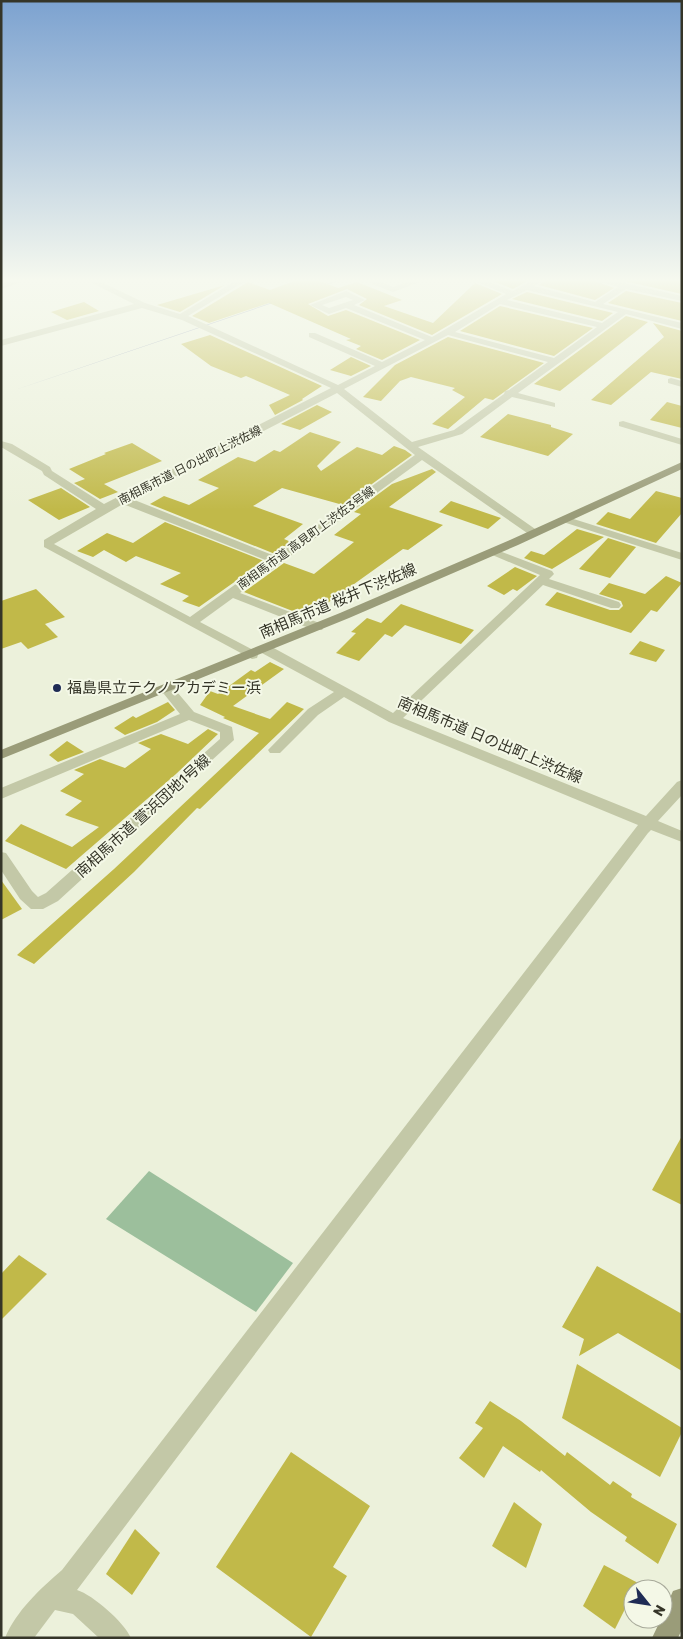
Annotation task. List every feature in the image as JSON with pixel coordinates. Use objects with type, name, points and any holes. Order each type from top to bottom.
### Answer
[{"type":"street","points":[[268,356],[338,388],[422,455],[534,533]]},
{"type":"street","points":[[361,356],[382,366]]},
{"type":"street","name":"南相馬市道 日の出町上渋佐線","points":[[401,356],[104,509],[56,535],[48,542],[48,545],[192,622],[259,652],[394,719],[682,837]]},
{"type":"street","points":[[537,356],[554,361]]},
{"type":"street","points":[[411,446],[458,432],[508,393],[560,356]]},
{"type":"street","points":[[671,381],[682,384]]},
{"type":"street","points":[[508,393],[552,405]]},
{"type":"street","points":[[623,424],[682,442]]},
{"type":"street","points":[[1,444],[8,446],[46,469],[48,473],[104,509]]},
{"type":"street","name":"南相馬市道 高見町上渋佐3号線","points":[[192,622],[422,455]]},
{"type":"street","name":"南相馬市道 桜井下渋佐線","points":[[1,755],[318,627],[494,552],[682,465]]},
{"type":"street","points":[[124,500],[276,560]]},
{"type":"street","points":[[564,519],[682,557]]},
{"type":"street","points":[[394,719],[548,574],[494,552]]},
{"type":"street","points":[[542,581],[614,605]]},
{"type":"street","points":[[230,593],[318,627]]},
{"type":"street","name":"南相馬市道 萱浜団地1号線","points":[[1,857],[26,895],[37,905],[52,897],[227,740],[227,730],[189,715],[167,689]]},
{"type":"street","points":[[275,750],[313,712],[342,692]]},
{"type":"street","points":[[1,794],[189,715]]},
{"type":"street","points":[[18,1638],[50,1597],[71,1579],[648,823],[682,785]]},
{"type":"street","points":[[50,1597],[79,1603],[118,1638]]},
{"type":"street","points":[[665,1638],[682,1600]]},
{"type":"green space","points":[[149,1171],[293,1263],[256,1312],[106,1219]]},
{"type":"water","points":[[113,356],[114,356],[12,391]]},
{"type":"building","points":[[198,356],[257,356],[322,386],[303,400],[275,415],[269,405],[290,395],[246,376],[241,378],[211,366]]},
{"type":"building","points":[[374,356],[389,356],[382,360]]},
{"type":"building","points":[[411,356],[520,356],[544,363],[493,400],[485,398],[448,429],[432,424],[465,397],[452,390],[455,388],[411,377],[400,381],[381,401],[363,397],[395,365]]},
{"type":"building","points":[[571,356],[604,356],[560,391],[534,384]]},
{"type":"building","points":[[641,356],[682,356],[682,379],[651,372],[611,405],[591,400]]},
{"type":"building","points":[[351,357],[371,366],[351,376],[330,370]]},
{"type":"building","points":[[667,402],[682,406],[682,428],[650,420]]},
{"type":"building","points":[[317,405],[332,412],[300,430],[281,424]]},
{"type":"building","points":[[508,414],[551,425],[551,427],[573,434],[548,456],[480,437]]},
{"type":"building","points":[[310,432],[341,442],[317,466],[321,471],[357,447],[382,455],[394,446],[412,455],[343,505],[282,488],[253,506],[303,524],[284,539],[291,542],[275,554],[150,504],[164,496],[189,505],[219,488],[198,480],[238,457],[255,462],[274,450],[280,452]]},
{"type":"building","points":[[132,443],[162,461],[104,484],[118,492],[100,499],[74,483],[85,479],[69,469]]},
{"type":"building","points":[[432,469],[436,472],[389,507],[443,525],[408,550],[403,549],[308,617],[244,592],[284,563],[314,574],[354,542],[334,535],[361,514],[354,512],[392,484]]},
{"type":"building","points":[[61,488],[90,507],[59,520],[28,500]]},
{"type":"building","points":[[656,491],[682,498],[682,513],[656,543],[596,524],[608,512],[630,519]]},
{"type":"building","points":[[451,501],[501,518],[488,529],[439,512]]},
{"type":"building","points":[[165,522],[264,561],[199,607],[182,601],[189,596],[160,584],[181,573],[136,556],[126,562],[104,550],[93,557],[77,551],[107,533],[133,543]]},
{"type":"building","points":[[577,529],[604,537],[552,569],[524,558],[531,551],[544,555]]},
{"type":"building","points":[[608,538],[636,547],[610,578],[579,569]]},
{"type":"building","points":[[515,567],[537,576],[517,591],[513,589],[504,595],[487,586]]},
{"type":"building","points":[[666,576],[682,583],[657,612],[651,610],[631,633],[545,605],[557,592],[610,610],[619,610],[623,606],[621,601],[599,594],[609,583],[645,594]]},
{"type":"building","points":[[36,589],[65,617],[45,624],[58,637],[28,649],[21,642],[1,649],[1,601]]},
{"type":"building","points":[[401,604],[474,630],[461,644],[405,625],[392,637],[385,634],[359,661],[336,653],[356,633],[351,632],[367,618],[381,623]]},
{"type":"building","points":[[640,641],[665,650],[656,662],[629,654]]},
{"type":"building","points":[[270,662],[284,669],[233,706],[270,719],[287,702],[304,709],[200,809],[197,808],[134,872],[34,964],[17,955],[114,869],[259,733],[223,718],[225,717],[200,705],[210,691],[218,694],[251,670],[255,672]]},
{"type":"building","points":[[168,702],[175,710],[157,722],[125,735],[114,728],[133,716],[136,718]]},
{"type":"building","points":[[208,729],[218,734],[176,774],[66,869],[5,841],[21,824],[72,847],[99,827],[65,815],[82,801],[60,791],[84,774],[74,770],[100,759],[125,768],[151,749],[138,743],[161,734],[188,744]]},
{"type":"building","points":[[67,741],[84,752],[58,762],[49,755]]},
{"type":"building","points":[[1,880],[22,909],[1,920]]},
{"type":"building","points":[[682,1136],[682,1205],[652,1190]]},
{"type":"building","points":[[19,1255],[47,1274],[1,1320],[1,1274]]},
{"type":"building","points":[[597,1266],[682,1314],[682,1371],[618,1333],[579,1356],[584,1339],[562,1327]]},
{"type":"building","points":[[577,1364],[682,1428],[682,1432],[660,1477],[562,1418]]},
{"type":"building","points":[[490,1401],[521,1421],[565,1456],[567,1452],[610,1485],[613,1481],[632,1494],[631,1497],[677,1524],[658,1564],[625,1541],[627,1537],[591,1512],[541,1470],[540,1472],[503,1446],[484,1478],[459,1458],[483,1428],[475,1423]]},
{"type":"building","points":[[291,1452],[370,1506],[333,1567],[347,1576],[311,1637],[216,1567]]},
{"type":"building","points":[[514,1502],[542,1524],[526,1568],[492,1546]]},
{"type":"building","points":[[135,1529],[160,1553],[132,1595],[106,1574]]},
{"type":"building","points":[[604,1565],[630,1579],[623,1579],[623,1613],[615,1629],[583,1606]]},
{"type":"place","name":"福島県立テクノアカデミー浜","points":[[57,688]]}]
